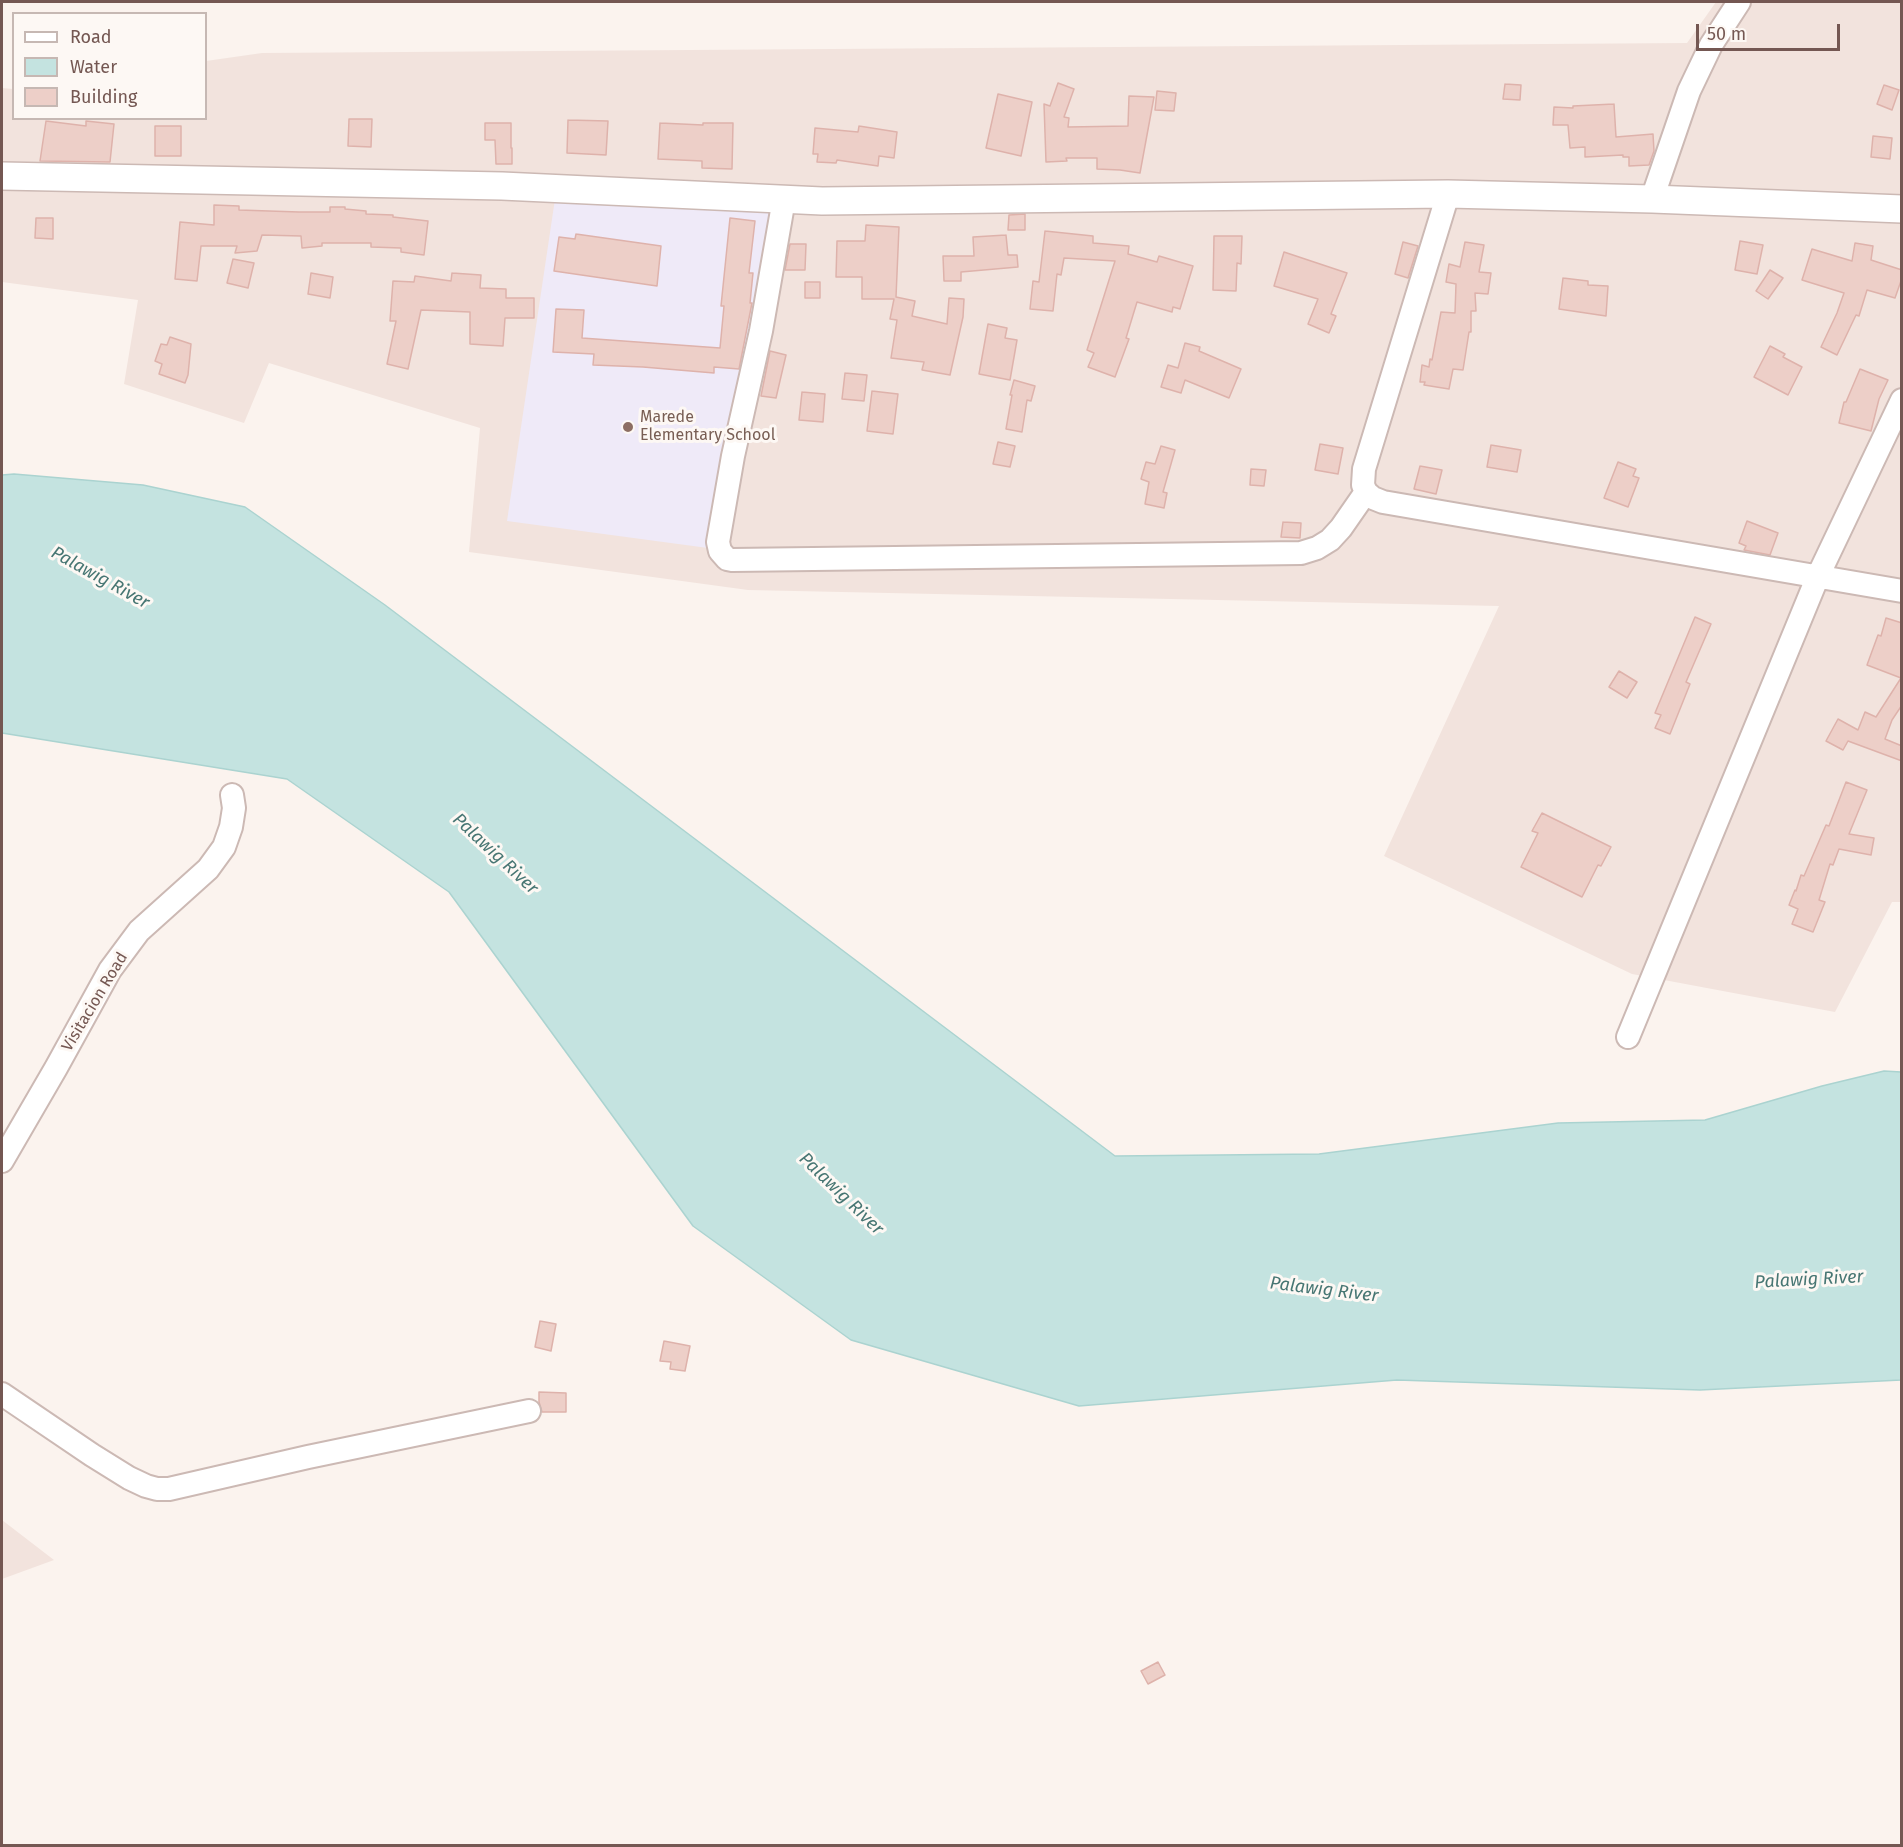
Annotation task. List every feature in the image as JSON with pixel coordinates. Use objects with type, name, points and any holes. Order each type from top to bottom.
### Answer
[{"type":"street","points":[[1652,200],[1689,91],[1711,45],[1739,2]]},
{"type":"street","points":[[2,176],[502,186],[834,201],[1448,194],[1902,209]]},
{"type":"street","points":[[1448,194],[1364,469],[1363,485],[1366,492],[1383,502],[1902,591]]},
{"type":"street","points":[[784,199],[761,331],[733,456],[718,542],[720,550],[727,559],[1301,553],[1317,548],[1329,540],[1341,528],[1366,492]]},
{"type":"street","points":[[1628,1037],[1818,576],[1902,400]]},
{"type":"street","name":"Visitacion Road","points":[[2,1161],[110,970],[140,930],[208,869],[224,847],[231,827],[234,808],[231,795]]},
{"type":"street","points":[[2,1394],[129,1478],[157,1489],[169,1489],[308,1457],[529,1411]]},
{"type":"shaded area","points":[[1716,2],[1901,2],[1901,902],[1892,902],[1835,1012],[1632,974],[1384,856],[1499,606],[748,590],[469,552],[480,428],[269,363],[244,423],[124,384],[138,300],[2,282],[2,88],[12,89],[12,120],[207,120],[207,61],[262,53],[1687,43]]},
{"type":"shaded area","name":"Marede Elementary School","points":[[555,199],[775,212],[708,548],[507,521]]},
{"type":"shaded area","points":[[2,1520],[54,1560],[2,1579]]},
{"type":"water","name":"Palawig River","points":[[14,474],[143,485],[245,507],[385,605],[1115,1156],[1319,1154],[1558,1123],[1705,1120],[1822,1086],[1884,1071],[1901,1072],[1901,1380],[1700,1390],[1397,1380],[1079,1406],[851,1340],[693,1226],[449,892],[287,779],[2,733],[2,475]]},
{"type":"building","points":[[1058,83],[1074,89],[1064,117],[1069,118],[1068,127],[1128,126],[1129,96],[1154,97],[1140,173],[1097,169],[1097,158],[1066,158],[1067,161],[1046,162],[1044,104],[1050,106]]},
{"type":"building","points":[[1505,84],[1521,85],[1520,100],[1503,99]]},
{"type":"building","points":[[1884,85],[1899,90],[1892,110],[1877,104]]},
{"type":"building","points":[[1157,91],[1176,93],[1174,111],[1155,110]]},
{"type":"building","points":[[998,94],[1032,102],[1021,156],[986,148]]},
{"type":"building","points":[[1614,104],[1616,137],[1653,134],[1654,151],[1649,165],[1629,166],[1629,157],[1623,157],[1623,155],[1585,157],[1585,147],[1570,148],[1568,125],[1553,125],[1554,107],[1573,108],[1573,106]]},
{"type":"building","points":[[349,119],[372,119],[371,147],[348,146]]},
{"type":"building","points":[[568,120],[608,121],[606,155],[567,153]]},
{"type":"building","points":[[46,121],[86,126],[86,121],[114,124],[110,162],[40,161]]},
{"type":"building","points":[[485,123],[511,123],[512,164],[496,164],[495,140],[485,140]]},
{"type":"building","points":[[660,123],[703,125],[703,123],[733,123],[732,169],[702,168],[702,161],[658,159]]},
{"type":"building","points":[[155,126],[181,126],[181,156],[155,156]]},
{"type":"building","points":[[859,126],[897,132],[894,158],[879,156],[878,166],[837,160],[836,163],[817,162],[818,154],[813,154],[815,128],[858,132]]},
{"type":"building","points":[[1873,136],[1892,138],[1890,159],[1871,157]]},
{"type":"building","points":[[214,205],[239,206],[239,210],[299,212],[330,212],[330,207],[345,207],[345,209],[366,211],[366,214],[393,215],[393,217],[428,221],[424,255],[401,252],[401,248],[371,247],[371,243],[322,243],[322,246],[302,248],[301,236],[262,235],[257,251],[235,253],[237,246],[201,246],[197,281],[175,279],[180,222],[214,225]]},
{"type":"building","points":[[1025,214],[1025,230],[1008,230],[1009,215]]},
{"type":"building","points":[[36,218],[53,218],[53,239],[35,238]]},
{"type":"building","points":[[730,218],[755,221],[749,273],[753,273],[750,303],[752,303],[739,369],[714,367],[714,373],[593,365],[594,354],[553,352],[556,309],[584,310],[582,338],[720,348],[724,306],[721,306]]},
{"type":"building","points":[[866,225],[899,227],[896,297],[915,301],[912,316],[947,324],[949,298],[964,299],[963,317],[950,375],[922,370],[924,362],[891,358],[897,320],[890,319],[894,299],[862,299],[862,277],[836,277],[837,241],[865,241]]},
{"type":"building","points":[[1045,231],[1093,236],[1093,243],[1129,246],[1128,254],[1157,262],[1159,256],[1193,266],[1180,309],[1173,307],[1172,312],[1137,302],[1126,338],[1129,339],[1115,377],[1088,367],[1094,353],[1087,350],[1115,261],[1064,258],[1061,275],[1057,274],[1053,311],[1030,309],[1033,281],[1039,282]]},
{"type":"building","points":[[576,234],[661,246],[657,286],[554,271],[559,237],[575,239]]},
{"type":"building","points":[[1006,235],[1008,255],[1017,255],[1018,267],[961,272],[961,281],[944,281],[943,256],[974,256],[973,237]]},
{"type":"building","points":[[1214,236],[1242,236],[1241,264],[1237,263],[1236,291],[1213,290]]},
{"type":"building","points":[[1740,241],[1763,245],[1757,274],[1735,270]]},
{"type":"building","points":[[1403,242],[1418,246],[1408,278],[1395,274]]},
{"type":"building","points":[[1465,242],[1484,245],[1479,272],[1491,273],[1488,294],[1475,293],[1476,311],[1471,311],[1471,332],[1469,332],[1463,370],[1453,369],[1449,389],[1424,385],[1425,382],[1420,382],[1422,365],[1429,367],[1430,359],[1432,360],[1441,312],[1455,313],[1456,284],[1446,282],[1449,264],[1460,267]]},
{"type":"building","points":[[1855,243],[1873,246],[1871,260],[1902,270],[1902,278],[1895,298],[1867,290],[1859,316],[1856,315],[1837,355],[1821,347],[1844,293],[1802,280],[1812,249],[1852,261]]},
{"type":"building","points":[[790,244],[806,244],[805,270],[785,270]]},
{"type":"building","points":[[1284,252],[1347,273],[1331,314],[1336,316],[1329,333],[1308,324],[1318,299],[1274,286]]},
{"type":"building","points":[[233,259],[254,263],[248,288],[227,283]]},
{"type":"building","points":[[1770,270],[1783,278],[1768,299],[1756,291]]},
{"type":"building","points":[[311,273],[333,277],[330,298],[308,294]]},
{"type":"building","points":[[452,273],[481,275],[480,288],[506,289],[506,298],[534,298],[534,318],[505,318],[503,346],[470,344],[470,312],[421,310],[408,369],[387,364],[396,321],[390,321],[393,281],[414,282],[415,276],[451,281]]},
{"type":"building","points":[[1563,278],[1588,281],[1588,285],[1608,286],[1606,316],[1559,309]]},
{"type":"building","points":[[805,282],[820,282],[820,298],[805,298]]},
{"type":"building","points":[[988,324],[1007,328],[1005,338],[1017,340],[1010,380],[979,374]]},
{"type":"building","points":[[170,337],[191,344],[185,383],[159,374],[162,364],[155,361],[161,344],[167,345]]},
{"type":"building","points":[[1185,343],[1200,347],[1199,351],[1241,369],[1229,398],[1185,380],[1181,393],[1161,387],[1168,365],[1178,368]]},
{"type":"building","points":[[1770,346],[1785,354],[1783,357],[1802,367],[1788,395],[1754,377]]},
{"type":"building","points":[[770,351],[786,355],[776,398],[761,396]]},
{"type":"building","points":[[1860,369],[1888,380],[1879,399],[1871,431],[1839,423],[1844,402]]},
{"type":"building","points":[[845,373],[867,375],[864,401],[842,399]]},
{"type":"building","points":[[1014,380],[1035,386],[1031,401],[1027,400],[1022,432],[1006,429]]},
{"type":"building","points":[[872,391],[898,394],[893,434],[867,431]]},
{"type":"building","points":[[802,392],[825,394],[823,422],[799,420]]},
{"type":"building","points":[[998,442],[1015,446],[1010,467],[993,464]]},
{"type":"building","points":[[1320,444],[1343,448],[1338,474],[1315,470]]},
{"type":"building","points":[[1491,445],[1521,450],[1517,472],[1487,467]]},
{"type":"building","points":[[1161,446],[1175,450],[1163,492],[1167,493],[1164,508],[1145,504],[1149,482],[1141,479],[1146,462],[1155,464]]},
{"type":"building","points":[[1618,462],[1636,469],[1633,476],[1639,478],[1628,507],[1604,498]]},
{"type":"building","points":[[1420,466],[1442,470],[1436,494],[1414,489]]},
{"type":"building","points":[[1251,469],[1266,470],[1264,486],[1250,485]]},
{"type":"building","points":[[1747,521],[1778,533],[1770,555],[1744,550],[1746,546],[1739,543]]},
{"type":"building","points":[[1283,522],[1301,523],[1300,538],[1281,537]]},
{"type":"building","points":[[1695,617],[1711,624],[1686,682],[1690,684],[1670,734],[1655,728],[1661,715],[1655,713]]},
{"type":"building","points":[[1886,618],[1902,623],[1902,705],[1892,720],[1885,739],[1902,746],[1902,761],[1848,741],[1843,750],[1826,741],[1838,719],[1858,730],[1865,712],[1876,717],[1901,678],[1867,665],[1878,635],[1881,636]]},
{"type":"building","points":[[1619,671],[1637,682],[1627,698],[1609,687]]},
{"type":"building","points":[[1846,782],[1867,790],[1849,834],[1874,838],[1871,855],[1839,849],[1833,865],[1830,864],[1819,900],[1825,902],[1813,932],[1792,924],[1798,909],[1789,905],[1826,825],[1829,826]]},
{"type":"building","points":[[1542,813],[1611,847],[1601,866],[1598,865],[1582,897],[1521,867],[1538,833],[1532,831]]},
{"type":"building","points":[[540,1321],[556,1324],[551,1351],[535,1347]]},
{"type":"building","points":[[664,1341],[690,1346],[685,1371],[670,1369],[671,1362],[660,1361]]},
{"type":"building","points":[[539,1392],[566,1393],[566,1412],[542,1412]]},
{"type":"building","points":[[1158,1662],[1165,1675],[1148,1684],[1141,1671]]},
{"type":"place","name":"Marede Elementary School","points":[[628,427]]}]
